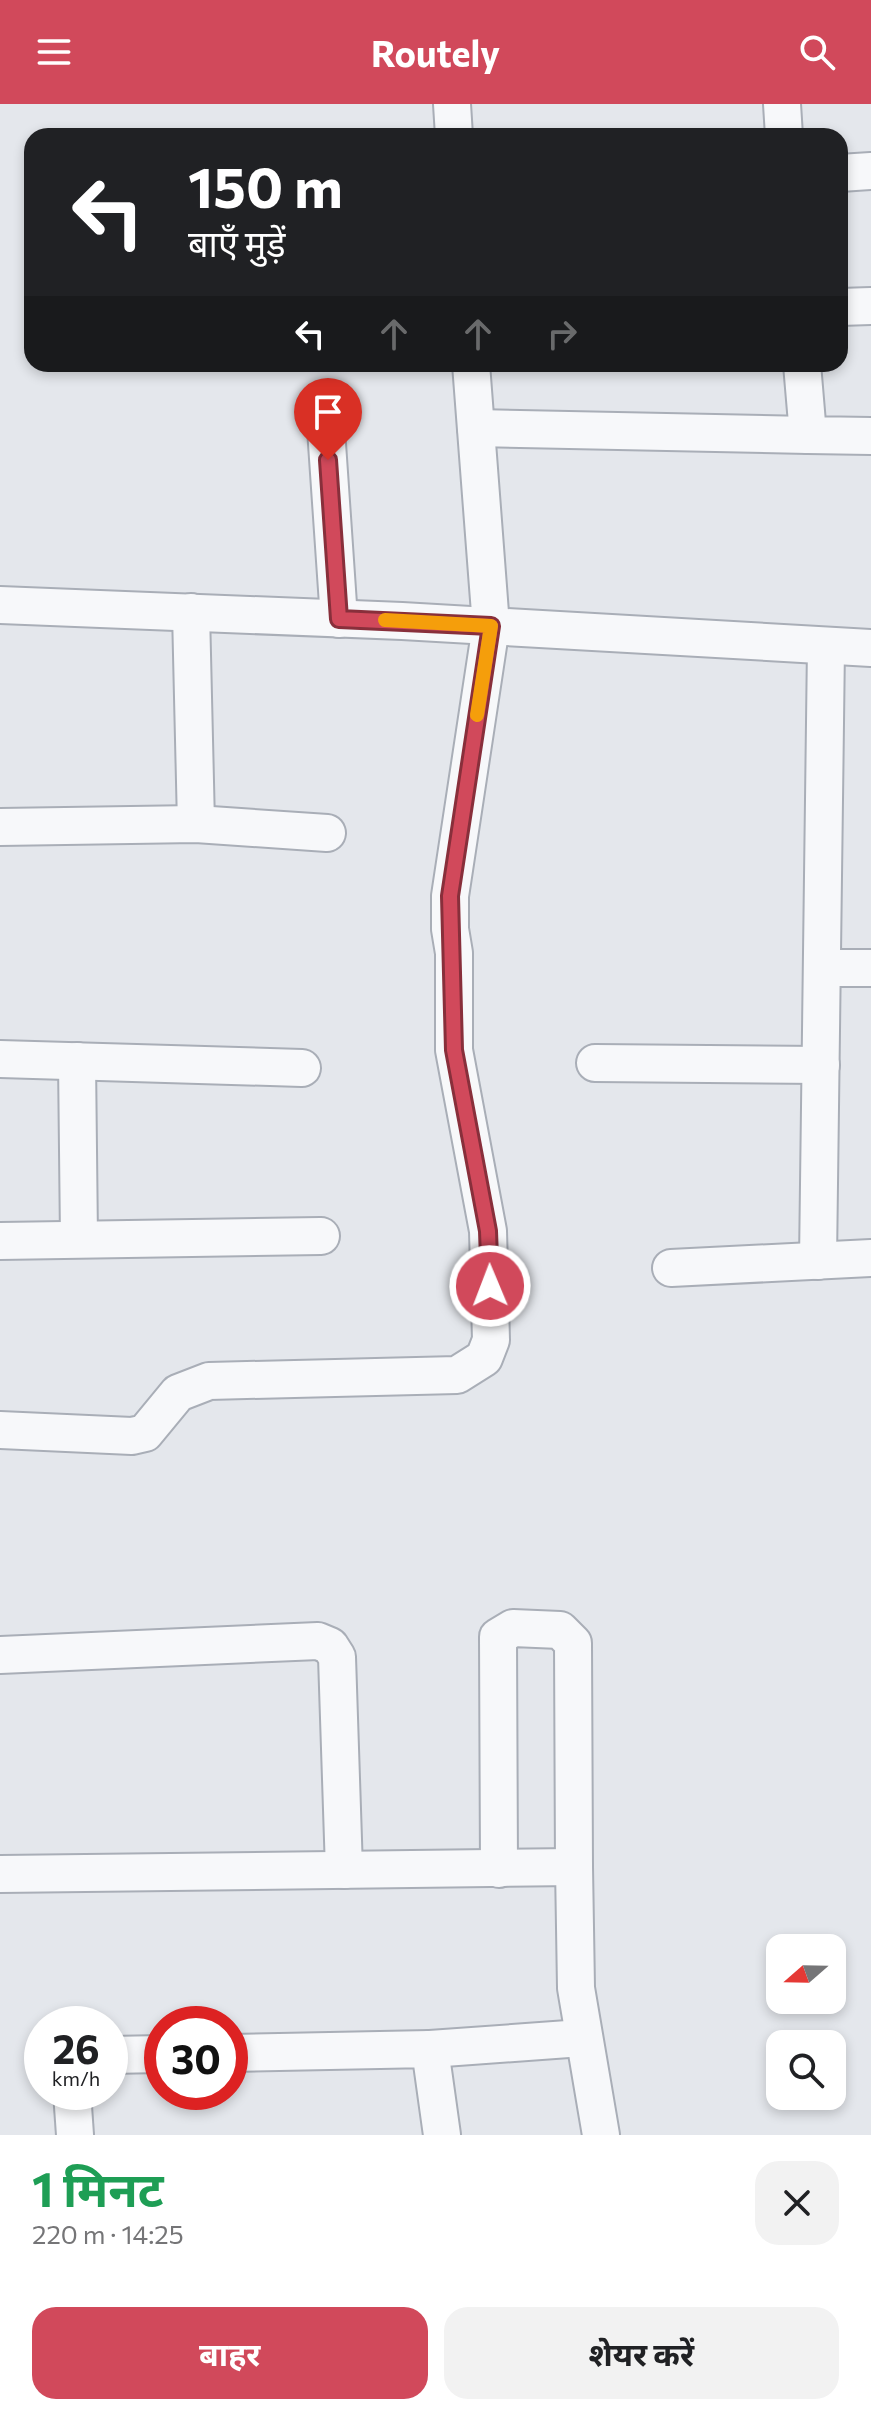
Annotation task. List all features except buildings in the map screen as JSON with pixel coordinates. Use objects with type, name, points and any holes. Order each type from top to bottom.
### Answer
[{"type":"street","points":[[452,104],[454,128]]},
{"type":"street","points":[[782,104],[784,128]]},
{"type":"street","points":[[848,172],[871,171]]},
{"type":"street","points":[[848,307],[871,306]]},
{"type":"street","points":[[0,1430],[132,1436],[145,1433],[178,1393],[209,1381],[457,1375],[484,1358],[491,1340],[488,1231],[454,1050],[450,896],[491,626],[472,372]]},
{"type":"street","points":[[803,372],[808,435]]},
{"type":"street","points":[[476,428],[871,436]]},
{"type":"street","points":[[326,429],[339,619]]},
{"type":"street","points":[[0,605],[491,626],[871,648]]},
{"type":"street","points":[[191,612],[196,824]]},
{"type":"street","points":[[818,1261],[826,646]]},
{"type":"street","points":[[0,827],[196,824],[327,833]]},
{"type":"street","points":[[822,968],[871,968]]},
{"type":"street","points":[[0,1059],[302,1068]]},
{"type":"street","points":[[77,1061],[79,1239]]},
{"type":"street","points":[[595,1063],[821,1065]]},
{"type":"street","points":[[0,1241],[321,1236]]},
{"type":"street","points":[[671,1268],[871,1258]]},
{"type":"street","points":[[499,1869],[498,1637],[513,1628],[560,1630],[573,1643],[576,1988],[582,2038],[601,2135]]},
{"type":"street","points":[[0,1655],[318,1641],[330,1646],[337,1657],[344,1870]]},
{"type":"street","points":[[0,1874],[574,1867]]},
{"type":"street","points":[[248,2053],[430,2049],[582,2038]]},
{"type":"street","points":[[430,2049],[442,2135]]},
{"type":"street","points":[[73,2110],[75,2135]]},
{"type":"slow traffic","points":[[385,620],[491,626],[477,715]]},
{"type":"route","points":[[328,460],[339,619],[491,626],[450,896],[454,953],[454,1050],[488,1231],[490,1286]]}]
